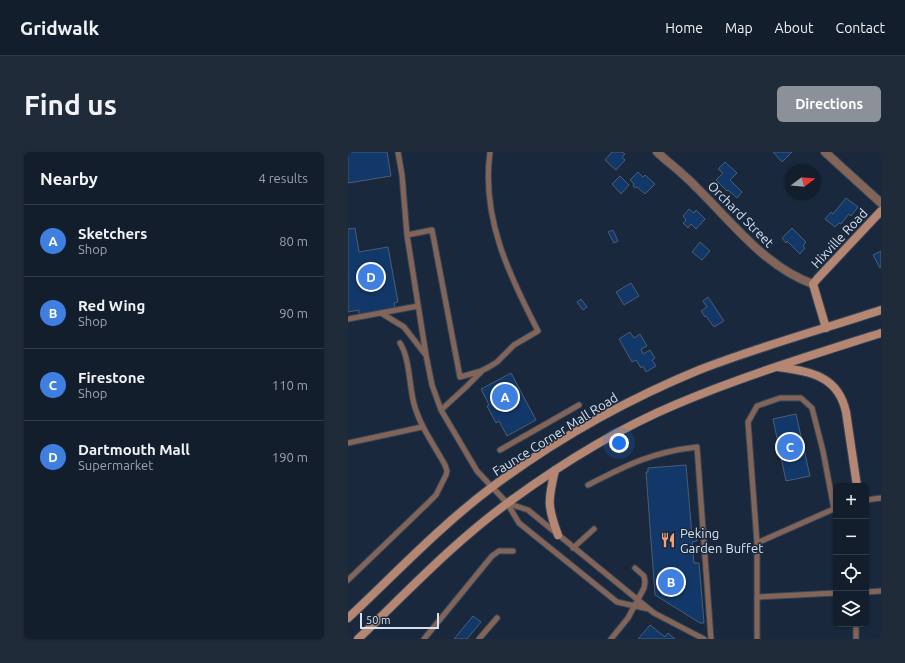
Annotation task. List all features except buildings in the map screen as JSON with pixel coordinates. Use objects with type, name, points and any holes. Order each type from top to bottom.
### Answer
[{"type":"main road","name":"Hixville Road","points":[[826,328],[813,284],[881,211]]},
{"type":"main road","name":"Faunce Corner Mall Road","points":[[348,618],[473,501],[564,438],[628,402],[712,366],[881,310]]},
{"type":"main road","points":[[358,639],[443,558],[507,503],[555,470],[605,440],[656,414],[722,385],[881,333]]},
{"type":"main road","points":[[778,366],[819,376],[829,382],[836,390],[846,412],[857,483]]},
{"type":"main road","points":[[555,470],[550,490],[549,506],[558,535]]},
{"type":"street","name":"Orchard Street","points":[[657,152],[695,185],[730,222],[770,260],[792,275],[813,284]]},
{"type":"street","points":[[825,152],[881,203]]},
{"type":"lane","points":[[398,152],[402,175],[407,235],[426,355],[432,385],[441,410],[477,471],[507,503],[519,523],[617,602],[649,609]]},
{"type":"lane","points":[[407,235],[432,230],[460,377],[481,371],[497,362],[514,345],[538,331],[511,277],[496,233],[488,189],[490,152]]},
{"type":"lane","points":[[348,319],[418,306]]},
{"type":"lane","points":[[381,313],[404,327],[426,355]]},
{"type":"lane","points":[[348,580],[436,495],[447,471],[422,427],[413,402],[405,355],[400,343]]},
{"type":"lane","points":[[441,410],[481,371]]},
{"type":"lane","points":[[757,639],[756,543],[748,422],[757,406],[780,398],[801,398],[812,408],[833,498]]},
{"type":"lane","points":[[500,450],[579,405]]},
{"type":"lane","points":[[348,443],[422,427]]},
{"type":"lane","points":[[588,485],[640,460],[672,450],[697,447],[711,639]]},
{"type":"lane","points":[[869,500],[881,498]]},
{"type":"lane","points":[[507,503],[528,510],[649,609],[704,639]]},
{"type":"lane","points":[[756,543],[833,509]]},
{"type":"lane","points":[[574,548],[594,528]]},
{"type":"lane","points":[[424,639],[492,556],[499,551],[513,551]]},
{"type":"lane","points":[[611,639],[628,618],[644,588],[645,582],[642,574],[635,568]]},
{"type":"lane","points":[[869,592],[881,591]]},
{"type":"lane","points":[[757,597],[833,593]]},
{"type":"lane","points":[[479,639],[497,618]]},
{"type":"lane","points":[[856,627],[856,639]]},
{"type":"place","name":"Dartmouth Mall","points":[[371,277]]},
{"type":"place","name":"Sketchers","points":[[505,397]]},
{"type":"place","name":"Firestone","points":[[790,447]]},
{"type":"place","name":"Peking Garden Buffet","points":[[668,540]]},
{"type":"place","name":"Red Wing","points":[[671,582]]}]
